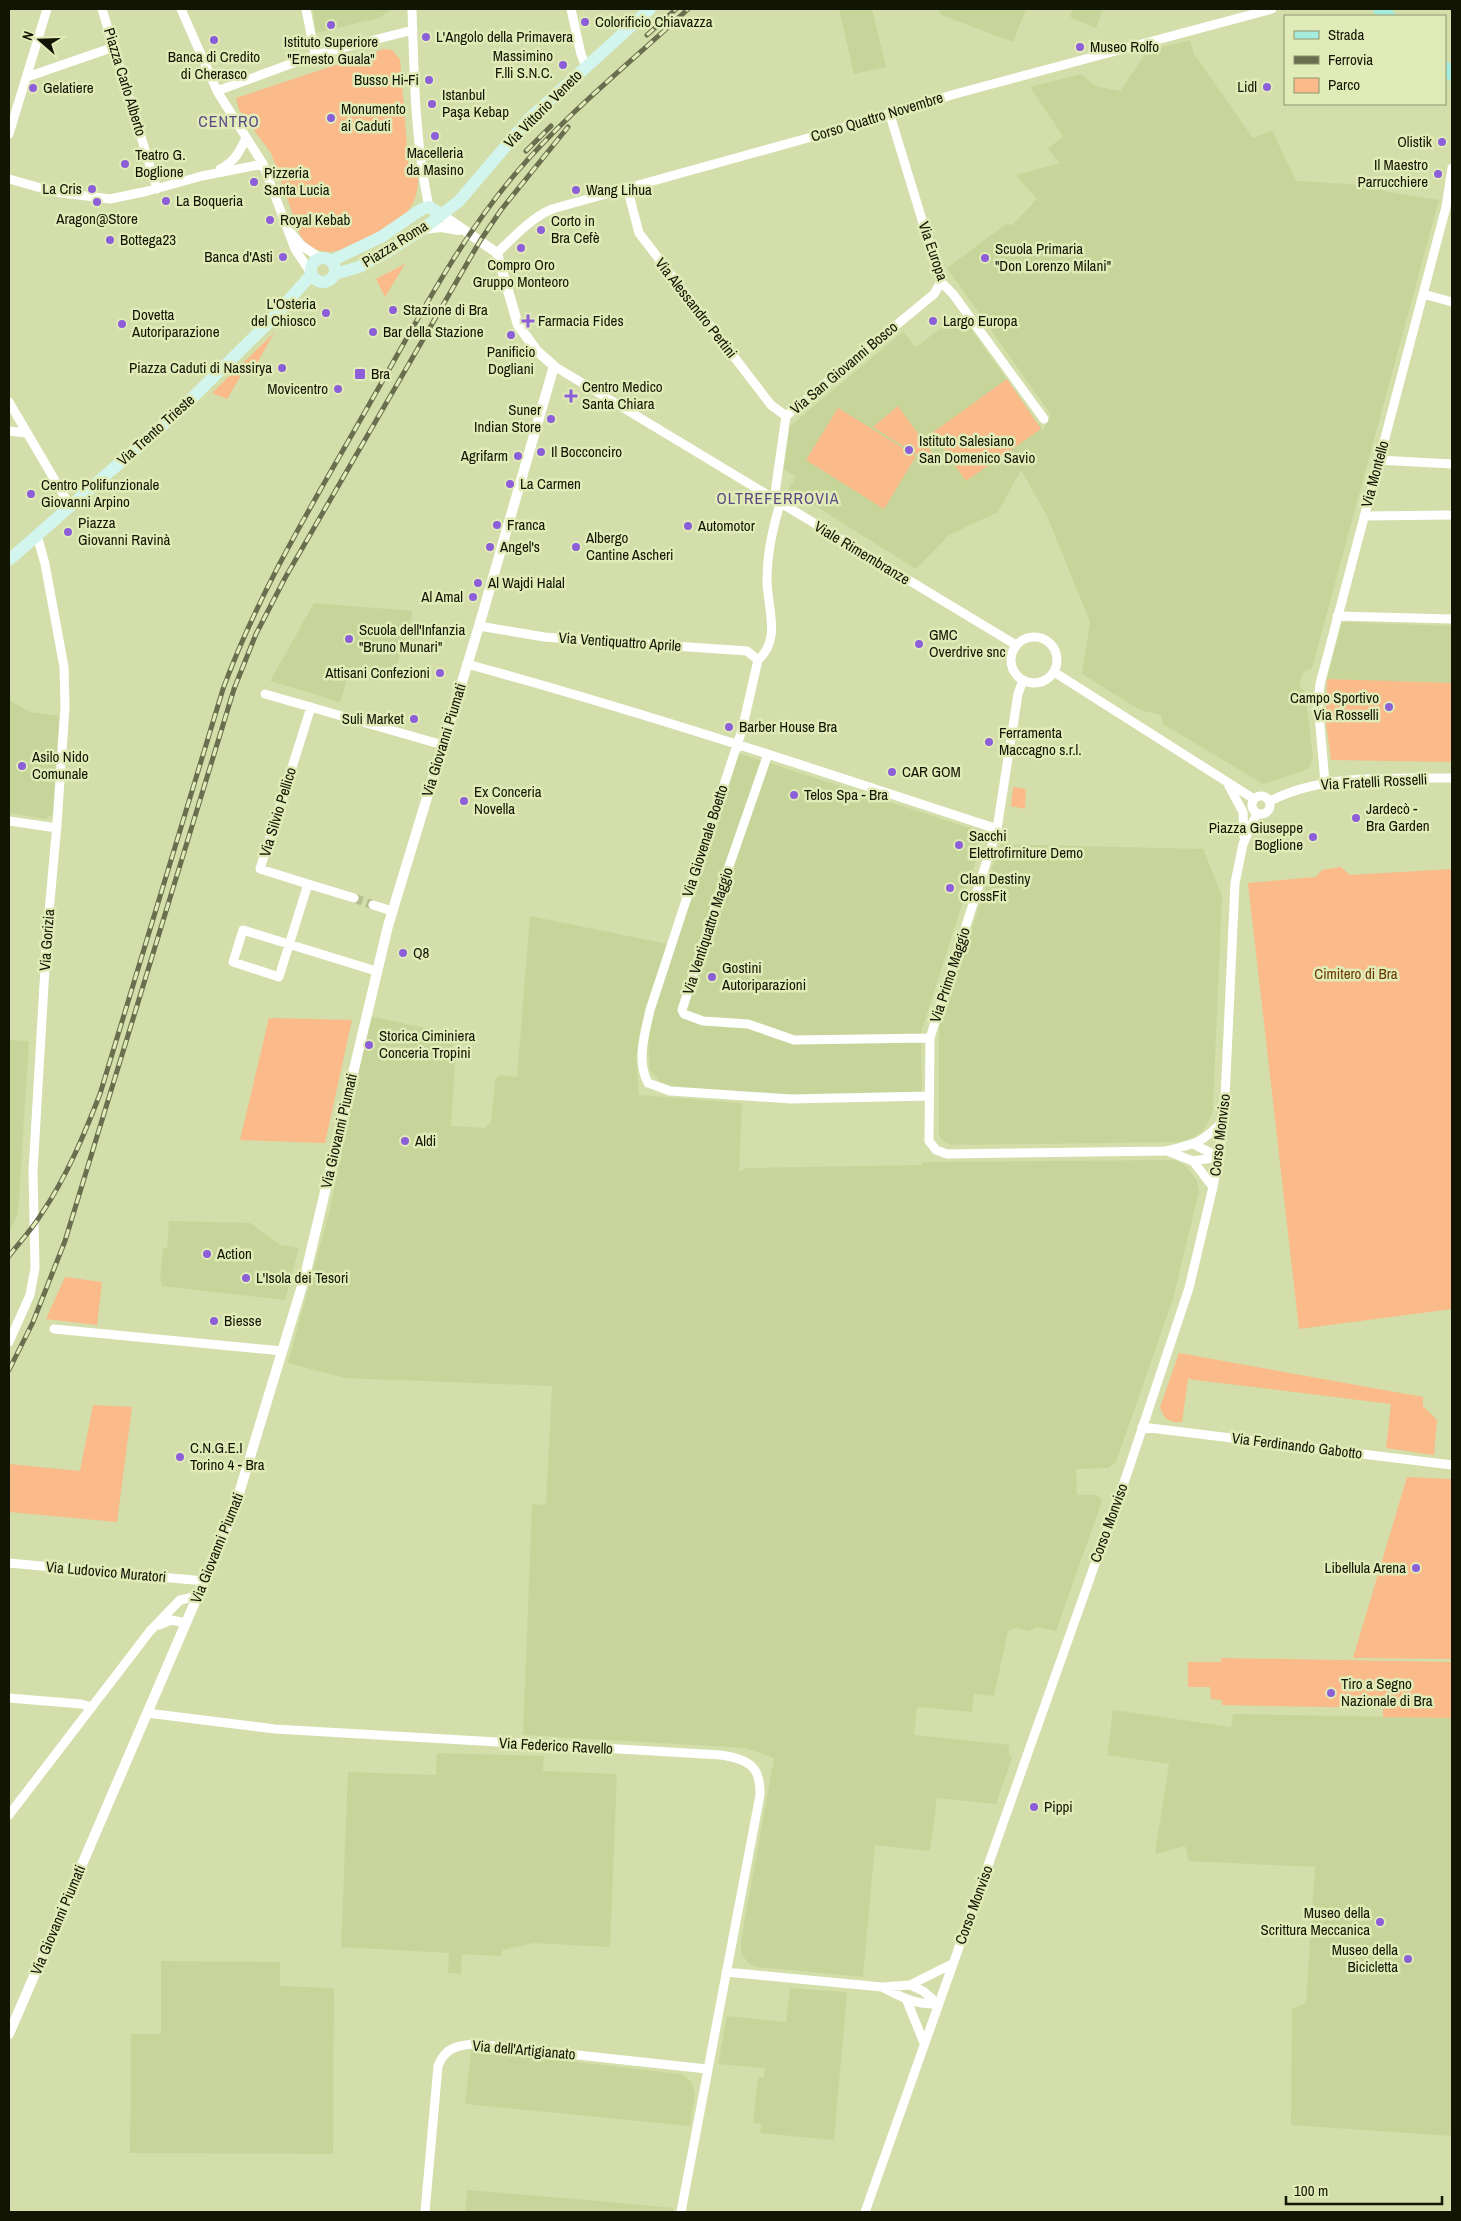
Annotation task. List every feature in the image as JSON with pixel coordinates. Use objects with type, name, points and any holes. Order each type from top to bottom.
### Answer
[{"type":"main road","name":"Via Vittorio Veneto","points":[[441,214],[459,201],[529,120],[650,9]]},
{"type":"main road","name":"Piazza Roma","points":[[325,260],[380,237],[422,209],[429,207],[441,214],[423,230],[359,267],[335,274]]},
{"type":"main road","points":[[325,260],[335,267],[335,274],[331,280],[314,277],[311,266],[325,260]]},
{"type":"main road","name":"Via Trento Trieste","points":[[9,560],[173,416],[314,277]]},
{"type":"street","points":[[9,134],[48,9]]},
{"type":"street","name":"Piazza Carlo Alberto","points":[[102,9],[157,189]]},
{"type":"street","points":[[181,9],[217,91],[263,164],[295,249],[314,277]]},
{"type":"street","points":[[306,9],[315,55]]},
{"type":"street","name":"Piazza Roma","points":[[412,9],[415,97],[424,181],[429,207]]},
{"type":"street","points":[[571,9],[581,54],[586,67]]},
{"type":"street","name":"Corso Quattro Novembre","points":[[498,253],[542,213],[627,187],[890,115],[954,94],[1272,9]]},
{"type":"street","points":[[217,91],[315,55],[413,30]]},
{"type":"street","points":[[27,76],[114,47]]},
{"type":"street","name":"Via Europa","points":[[890,115],[941,282],[953,294],[1044,420]]},
{"type":"street","points":[[210,174],[230,164],[246,138]]},
{"type":"street","points":[[9,180],[55,192],[110,199],[157,189],[210,174],[263,164]]},
{"type":"street","name":"Via Montello","points":[[1324,782],[1318,704],[1325,659],[1446,207],[1452,168]]},
{"type":"street","name":"Via Alessandro Pertini","points":[[627,187],[639,233],[771,405],[786,416]]},
{"type":"street","points":[[441,214],[464,232],[498,253],[518,325],[532,346],[554,366]]},
{"type":"street","points":[[423,230],[441,227],[464,232]]},
{"type":"street","points":[[288,229],[301,245],[325,260]]},
{"type":"street","name":"Via San Giovanni Bosco","points":[[777,502],[786,416],[934,294],[941,282]]},
{"type":"street","points":[[1423,294],[1452,302]]},
{"type":"street","name":"Viale Rimembranze","points":[[554,366],[1016,645]]},
{"type":"street","name":"Via Giovanni Piumati","points":[[9,2034],[198,1596],[237,1500],[305,1276],[376,971],[392,911],[479,626],[554,366]]},
{"type":"street","points":[[9,402],[70,506]]},
{"type":"street","points":[[9,431],[26,433]]},
{"type":"street","points":[[1378,460],[1452,464]]},
{"type":"street","name":"Via Giovenale Boetto","points":[[777,502],[777,516],[767,580],[772,618],[770,643],[758,660],[742,730],[650,1010],[644,1034],[642,1067],[648,1083],[659,1089],[791,1099],[929,1096]]},
{"type":"street","points":[[1364,516],[1452,515]]},
{"type":"street","name":"Via Gorizia","points":[[9,1342],[30,1295],[35,1268],[33,1171],[47,934],[57,828],[65,707],[64,666],[45,564],[37,535]]},
{"type":"street","points":[[1337,616],[1452,619]]},
{"type":"street","name":"Via Ventiquattro Aprile","points":[[479,626],[553,638],[747,651],[758,660]]},
{"type":"street","points":[[1032,637],[1046,640],[1051,645],[1057,658],[1054,672],[1049,677],[1036,683],[1023,680],[1017,676],[1010,662],[1016,645],[1025,638],[1032,637]]},
{"type":"street","points":[[467,664],[736,744],[997,829]]},
{"type":"street","points":[[1054,672],[1254,799]]},
{"type":"street","name":"Via Primo Maggio","points":[[1023,680],[1018,694],[997,829],[930,1038],[929,1141],[936,1150],[947,1154],[1164,1151],[1195,1145],[1207,1138],[1224,1120]]},
{"type":"street","points":[[265,694],[443,745]]},
{"type":"street","name":"Via Silvio Pellico","points":[[311,707],[260,869],[354,898]]},
{"type":"street","name":"Via Ventiquattro Maggio","points":[[768,754],[718,895],[682,1010],[684,1014],[703,1021],[748,1024],[794,1040],[930,1038]]},
{"type":"street","name":"Via Fratelli Rosselli","points":[[1270,801],[1283,794],[1324,782],[1366,779],[1452,778]]},
{"type":"street","points":[[1227,782],[1243,812],[1243,844]]},
{"type":"street","points":[[1263,796],[1270,801],[1268,812],[1257,813],[1252,805],[1254,799],[1263,796]]},
{"type":"street","name":"Corso Monviso","points":[[865,2212],[1142,1427],[1189,1288],[1213,1187],[1224,1120],[1235,883],[1243,844],[1257,813]]},
{"type":"street","points":[[9,821],[57,828]]},
{"type":"street","points":[[308,884],[290,944],[279,977],[233,962],[243,930],[290,944],[376,971]]},
{"type":"street","points":[[373,904],[392,911]]},
{"type":"street","points":[[1195,1145],[1219,1157]]},
{"type":"street","name":"Via Primo Maggio","points":[[1164,1151],[1193,1161],[1219,1157]]},
{"type":"street","points":[[1193,1161],[1213,1187]]},
{"type":"street","points":[[54,1329],[282,1351]]},
{"type":"street","name":"Via Ferdinando Gabotto","points":[[1142,1427],[1452,1465]]},
{"type":"street","name":"Via Ludovico Muratori","points":[[9,1563],[204,1581]]},
{"type":"street","points":[[9,1815],[154,1627],[180,1600],[198,1596]]},
{"type":"street","points":[[154,1627],[171,1620],[186,1624]]},
{"type":"street","points":[[9,1698],[81,1704],[92,1707]]},
{"type":"street","name":"Via Federico Ravello","points":[[147,1713],[275,1729],[735,1757],[754,1768],[760,1780],[760,1795],[726,1972]]},
{"type":"street","points":[[681,2212],[726,1972],[882,1986],[910,1985],[952,1964]]},
{"type":"street","points":[[910,1985],[923,1991],[938,2004]]},
{"type":"street","points":[[882,1986],[907,2000],[925,2004],[938,2004]]},
{"type":"street","points":[[907,2000],[924,2043]]},
{"type":"street","name":"Via dell'Artigianato","points":[[425,2212],[438,2066],[442,2057],[454,2048],[475,2044],[707,2069]]},
{"type":"shaded area","name":"Istituto Superiore \"Ernesto Guala\"","points":[[313,9],[391,9],[379,18],[316,33]]},
{"type":"shaded area","points":[[839,9],[872,9],[886,67],[854,74]]},
{"type":"shaded area","points":[[939,9],[1026,9],[1013,42],[941,15]]},
{"type":"shaded area","points":[[1073,9],[1103,9],[1096,28],[1070,17]]},
{"type":"shaded area","points":[[1190,40],[1194,54],[1253,138],[1272,130],[1296,181],[1383,186],[1383,191],[1439,200],[1312,668],[1304,672],[1300,680],[1300,687],[1305,692],[1313,758],[1308,769],[1263,784],[1163,724],[1161,715],[1140,710],[1082,674],[1090,622],[1047,516],[1021,470],[998,512],[949,535],[916,569],[788,489],[796,477],[784,469],[790,426],[903,332],[916,347],[960,314],[1043,430],[1051,415],[947,268],[1006,224],[1012,225],[1037,199],[1016,175],[1060,163],[1048,149],[1063,136],[1030,87],[1081,74],[1095,86],[1120,91],[1147,51]]},
{"type":"shaded area","name":"Scuola dell'Infanzia \"Bruno Munari\"","points":[[314,603],[413,611],[393,680],[351,667],[340,702],[270,681]]},
{"type":"shaded area","points":[[1342,622],[1452,626],[1452,683],[1327,679]]},
{"type":"shaded area","points":[[9,700],[30,712],[59,716],[53,814],[45,819],[9,813]]},
{"type":"shaded area","points":[[735,752],[982,832],[984,835],[921,1033],[922,1092],[789,1095],[673,1086],[660,1082],[650,1070],[648,1044],[652,1014]]},
{"type":"shaded area","points":[[1000,844],[1203,849],[1222,896],[1213,1108],[1211,1117],[1202,1132],[1188,1140],[1178,1142],[951,1145],[944,1142],[939,1135],[939,1027]]},
{"type":"shaded area","points":[[530,916],[668,944],[640,1031],[636,1059],[639,1095],[742,1103],[739,1171],[743,1171],[744,1168],[922,1165],[923,1162],[1175,1160],[1186,1166],[1197,1181],[1199,1191],[1173,1299],[1116,1462],[1108,1468],[1076,1469],[1077,1495],[1097,1495],[1102,1501],[1056,1631],[1036,1627],[1029,1631],[1016,1628],[1008,1631],[994,1696],[974,1694],[972,1712],[917,1707],[914,1735],[1010,1745],[1008,1752],[1012,1758],[996,1804],[937,1798],[930,1851],[875,1845],[863,1977],[757,1967],[748,1963],[741,1953],[741,1941],[774,1758],[745,1748],[523,1735],[532,1504],[546,1505],[552,1386],[345,1378],[288,1363],[330,1209],[370,1016],[455,1035],[453,1049],[456,1050],[451,1126],[485,1128],[491,1122],[495,1081],[499,1075],[517,1077]]},
{"type":"shaded area","points":[[9,1040],[29,1041],[18,1214],[9,1232]]},
{"type":"shaded area","points":[[169,1221],[250,1223],[280,1245],[299,1248],[285,1300],[162,1286],[160,1278],[163,1248],[167,1248]]},
{"type":"shaded area","points":[[1113,1710],[1231,1727],[1233,1714],[1452,1718],[1452,2136],[1291,2125],[1292,2009],[1306,2003],[1315,1867],[1189,1861],[1185,1846],[1155,1854],[1169,1764],[1107,1755]]},
{"type":"shaded area","points":[[437,1753],[544,1756],[543,1771],[617,1774],[610,1947],[534,1943],[503,1950],[500,1956],[462,1954],[461,1974],[448,1973],[449,1953],[341,1947],[348,1772],[436,1775]]},
{"type":"shaded area","points":[[161,1961],[280,1962],[280,1986],[334,1988],[333,2154],[130,2153],[131,2034],[161,2034]]},
{"type":"shaded area","points":[[790,1988],[847,1992],[834,2140],[760,2133],[762,2124],[753,2123],[758,2077],[764,2077],[765,2068],[718,2064],[727,2016],[786,2022]]},
{"type":"shaded area","points":[[471,2050],[681,2074],[691,2082],[695,2093],[690,2126],[465,2104]]},
{"type":"shaded area","points":[[467,2190],[674,2208],[673,2212],[465,2212]]},
{"type":"green space","points":[[384,49],[392,50],[400,59],[409,171],[418,175],[416,196],[407,212],[385,228],[338,251],[328,252],[319,250],[301,237],[271,153],[239,110],[236,98]]},
{"type":"green space","points":[[405,264],[385,297],[376,279]]},
{"type":"green space","points":[[274,333],[257,363],[247,365],[227,399],[212,393]]},
{"type":"green space","points":[[1007,379],[1041,429],[966,481],[932,433]]},
{"type":"green space","points":[[898,406],[938,461],[935,466],[873,427]]},
{"type":"green space","points":[[838,408],[916,456],[884,509],[806,460]]},
{"type":"green space","name":"Campo Sportivo Via Rosselli","points":[[1327,679],[1452,683],[1452,762],[1331,760],[1326,723]]},
{"type":"green space","points":[[1013,787],[1026,789],[1025,809],[1011,806]]},
{"type":"green space","name":"Cimitero di Bra","points":[[1341,867],[1350,875],[1452,869],[1452,1309],[1299,1329],[1248,883],[1316,877],[1322,870]]},
{"type":"green space","points":[[269,1018],[352,1020],[325,1143],[240,1140]]},
{"type":"green space","points":[[65,1277],[102,1282],[97,1325],[46,1319]]},
{"type":"green space","points":[[1179,1353],[1423,1397],[1423,1406],[1437,1420],[1434,1455],[1386,1448],[1391,1404],[1188,1379],[1182,1422],[1170,1421],[1163,1415],[1160,1407]]},
{"type":"green space","points":[[93,1405],[132,1407],[117,1522],[9,1512],[9,1464],[80,1471]]},
{"type":"green space","name":"Libellula Arena","points":[[1407,1477],[1452,1479],[1452,1659],[1353,1658]]},
{"type":"green space","name":"Tiro a Segno Nazionale di Bra","points":[[1221,1658],[1452,1662],[1452,1718],[1383,1717],[1383,1708],[1222,1705],[1222,1700],[1211,1699],[1210,1687],[1188,1687],[1188,1662],[1221,1662]]},
{"type":"tunnel","points":[[354,898],[373,905]]},
{"type":"railway","points":[[647,35],[676,9]]},
{"type":"railway","points":[[9,1256],[35,1224],[59,1185],[100,1094],[223,689],[254,615],[290,543],[420,314],[456,256],[495,199],[556,130],[688,9]]},
{"type":"railway","points":[[526,151],[551,126]]},
{"type":"railway","points":[[9,1370],[33,1322],[65,1241],[234,689],[256,634],[285,578],[480,241],[501,210],[568,127]]},
{"type":"place","name":"Colorificio Chiavazza","points":[[585,22]]},
{"type":"place","name":"Istituto Superiore \"Ernesto Guala\"","points":[[331,25]]},
{"type":"place","name":"L'Angolo della Primavera","points":[[426,37]]},
{"type":"place","name":"Banca di Credito di Cherasco","points":[[214,40]]},
{"type":"place","name":"Museo Rolfo","points":[[1080,47]]},
{"type":"place","name":"Massimino F.lli S.N.C.","points":[[563,65]]},
{"type":"place","name":"Busso Hi-Fi","points":[[429,80]]},
{"type":"place","name":"Lidl","points":[[1267,87]]},
{"type":"place","name":"Gelatiere","points":[[33,88]]},
{"type":"place","name":"Istanbul Paşa Kebap","points":[[432,104]]},
{"type":"place","name":"Monumento ai Caduti","points":[[331,118]]},
{"type":"place","name":"Macelleria da Masino","points":[[435,136]]},
{"type":"place","name":"Olistik","points":[[1442,142]]},
{"type":"place","name":"Teatro G. Boglione","points":[[125,164]]},
{"type":"place","name":"Il Maestro Parrucchiere","points":[[1438,174]]},
{"type":"place","name":"Pizzeria Santa Lucia","points":[[254,182]]},
{"type":"place","name":"La Cris","points":[[92,189]]},
{"type":"place","name":"Wang Lihua","points":[[576,190]]},
{"type":"place","name":"La Boqueria","points":[[166,201]]},
{"type":"place","name":"Aragon@Store","points":[[97,202]]},
{"type":"place","name":"Royal Kebab","points":[[270,220]]},
{"type":"place","name":"Corto in Bra Cefè","points":[[541,230]]},
{"type":"place","name":"Bottega23","points":[[110,240]]},
{"type":"place","name":"Compro Oro Gruppo Monteoro","points":[[521,248]]},
{"type":"place","name":"Banca d'Asti","points":[[283,257]]},
{"type":"place","name":"Scuola Primaria \"Don Lorenzo Milani\"","points":[[985,258]]},
{"type":"place","name":"Stazione di Bra","points":[[393,310]]},
{"type":"place","name":"L'Osteria del Chiosco","points":[[326,313]]},
{"type":"place","name":"Farmacia Fides","points":[[528,321]]},
{"type":"place","name":"Largo Europa","points":[[933,321]]},
{"type":"place","name":"Dovetta Autoriparazione","points":[[122,324]]},
{"type":"place","name":"Bar della Stazione","points":[[373,332]]},
{"type":"place","name":"Panificio Dogliani","points":[[511,335]]},
{"type":"place","name":"Piazza Caduti di Nassirya","points":[[282,368]]},
{"type":"place","name":"Bra","points":[[360,374]]},
{"type":"place","name":"Movicentro","points":[[338,389]]},
{"type":"place","name":"Centro Medico Santa Chiara","points":[[571,396]]},
{"type":"place","name":"Suner Indian Store","points":[[551,419]]},
{"type":"place","name":"Istituto Salesiano San Domenico Savio","points":[[909,450]]},
{"type":"place","name":"Il Bocconciro","points":[[541,452]]},
{"type":"place","name":"Agrifarm","points":[[518,456]]},
{"type":"place","name":"La Carmen","points":[[510,484]]},
{"type":"place","name":"Centro Polifunzionale Giovanni Arpino","points":[[31,494]]},
{"type":"place","name":"Franca","points":[[497,525]]},
{"type":"place","name":"Automotor","points":[[688,526]]},
{"type":"place","name":"Piazza Giovanni Ravinà","points":[[68,532]]},
{"type":"place","name":"Angel's","points":[[490,547]]},
{"type":"place","name":"Albergo Cantine Ascheri","points":[[576,547]]},
{"type":"place","name":"Al Wajdi Halal","points":[[478,583]]},
{"type":"place","name":"Al Amal","points":[[473,597]]},
{"type":"place","name":"Scuola dell'Infanzia \"Bruno Munari\"","points":[[349,639]]},
{"type":"place","name":"GMC Overdrive snc","points":[[919,644]]},
{"type":"place","name":"Attisani Confezioni","points":[[440,673]]},
{"type":"place","name":"Campo Sportivo Via Rosselli","points":[[1389,707]]},
{"type":"place","name":"Suli Market","points":[[414,719]]},
{"type":"place","name":"Barber House Bra","points":[[729,727]]},
{"type":"place","name":"Ferramenta Maccagno s.r.l.","points":[[989,742]]},
{"type":"place","name":"Asilo Nido Comunale","points":[[22,766]]},
{"type":"place","name":"CAR GOM","points":[[892,772]]},
{"type":"place","name":"Telos Spa - Bra","points":[[794,795]]},
{"type":"place","name":"Ex Conceria Novella","points":[[464,801]]},
{"type":"place","name":"Jardecò - Bra Garden","points":[[1356,818]]},
{"type":"place","name":"Piazza Giuseppe Boglione","points":[[1313,837]]},
{"type":"place","name":"Sacchi Elettrofirniture Demo","points":[[959,845]]},
{"type":"place","name":"Clan Destiny CrossFit","points":[[950,888]]},
{"type":"place","name":"Q8","points":[[403,953]]},
{"type":"place","name":"Gostini Autoriparazioni","points":[[712,977]]},
{"type":"place","name":"Storica Ciminiera Conceria Tropini","points":[[369,1045]]},
{"type":"place","name":"Aldi","points":[[405,1141]]},
{"type":"place","name":"Action","points":[[207,1254]]},
{"type":"place","name":"L'Isola dei Tesori","points":[[246,1278]]},
{"type":"place","name":"Biesse","points":[[214,1321]]},
{"type":"place","name":"C.N.G.E.I Torino 4 - Bra","points":[[180,1457]]},
{"type":"place","name":"Libellula Arena","points":[[1416,1568]]},
{"type":"place","name":"Tiro a Segno Nazionale di Bra","points":[[1331,1693]]},
{"type":"place","name":"Pippi","points":[[1034,1807]]},
{"type":"place","name":"Museo della Scrittura Meccanica","points":[[1380,1922]]},
{"type":"place","name":"Museo della Bicicletta","points":[[1408,1959]]},
{"type":"district","name":"CENTRO","points":[[229,121]]},
{"type":"district","name":"OLTREFERROVIA","points":[[778,498]]}]
